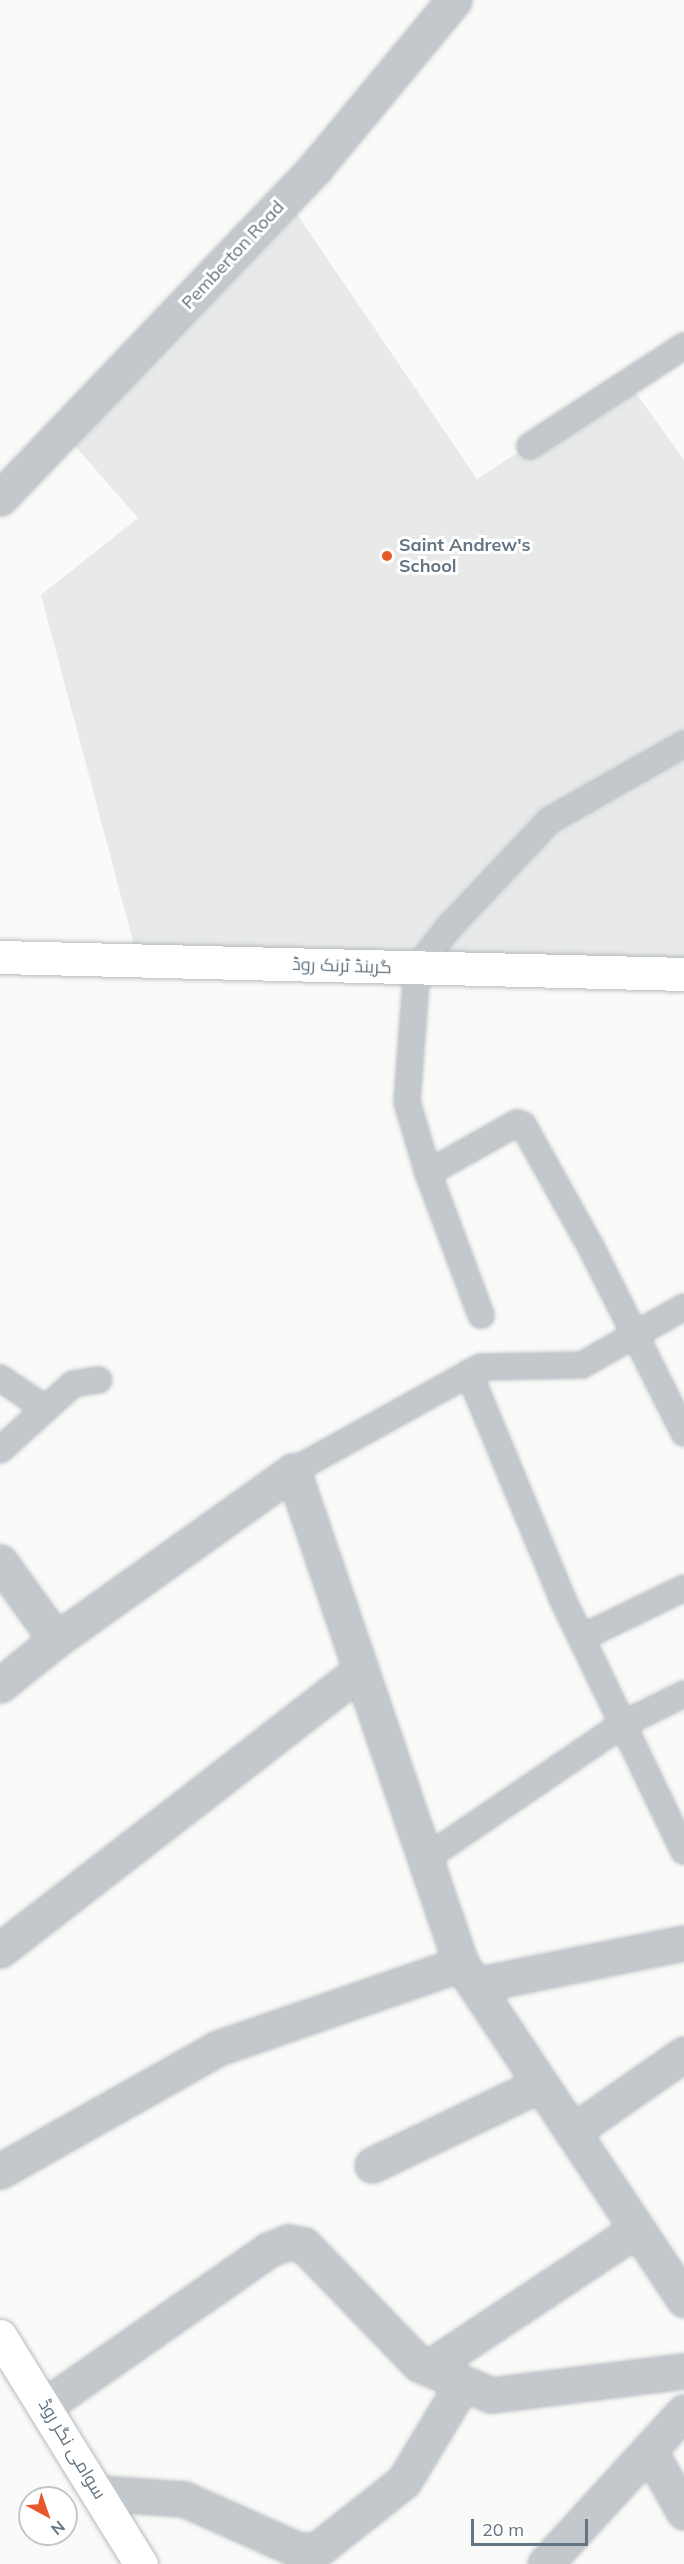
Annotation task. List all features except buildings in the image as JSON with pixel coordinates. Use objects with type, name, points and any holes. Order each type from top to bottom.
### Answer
[{"type":"main road","name":"گرینڈ ٹرنک روڈ","points":[[0,957],[684,975]]},
{"type":"main road","name":"سوامی نگر روڈ","points":[[0,2336],[46,2405],[141,2564]]},
{"type":"street","name":"Pemberton Road","points":[[0,498],[315,168],[454,0]]},
{"type":"street","points":[[0,1685],[56,1640],[294,1471],[426,1859],[468,1974],[637,2229],[679,2283]]},
{"type":"street","points":[[0,1562],[56,1640]]},
{"type":"street","points":[[0,1950],[361,1670]]},
{"type":"street","points":[[0,2171],[218,2048],[468,1974],[684,1943]]},
{"type":"street","points":[[572,2132],[684,2054]]},
{"type":"street","points":[[372,2165],[541,2084]]},
{"type":"street","points":[[428,2368],[637,2229]]},
{"type":"street","points":[[46,2405],[268,2250],[288,2242],[304,2245],[419,2364],[492,2395],[684,2370]]},
{"type":"street","points":[[99,2493],[184,2499],[298,2550],[316,2550],[404,2481],[462,2383]]},
{"type":"street","points":[[546,2564],[684,2412]]},
{"type":"street","points":[[649,2450],[684,2512]]},
{"type":"lane","points":[[530,446],[684,346]]},
{"type":"lane","points":[[481,1315],[429,1173],[407,1102],[417,968],[450,927],[550,820],[684,744]]},
{"type":"lane","points":[[429,1173],[517,1123],[523,1125],[635,1334],[684,1433]]},
{"type":"lane","points":[[294,1471],[481,1367],[582,1365],[684,1308]]},
{"type":"lane","points":[[469,1374],[581,1638],[684,1851]]},
{"type":"lane","points":[[0,1378],[46,1409]]},
{"type":"lane","points":[[0,1450],[73,1384],[99,1380]]},
{"type":"lane","points":[[581,1638],[684,1588]]},
{"type":"lane","points":[[426,1859],[623,1724],[684,1694]]},
{"type":"shaded area","name":"Saint Andrew's School","points":[[292,207],[477,479],[628,382],[684,460],[684,974],[138,960],[41,595],[138,518],[69,439]]},
{"type":"place","name":"Saint Andrew's School","points":[[387,556]]}]
